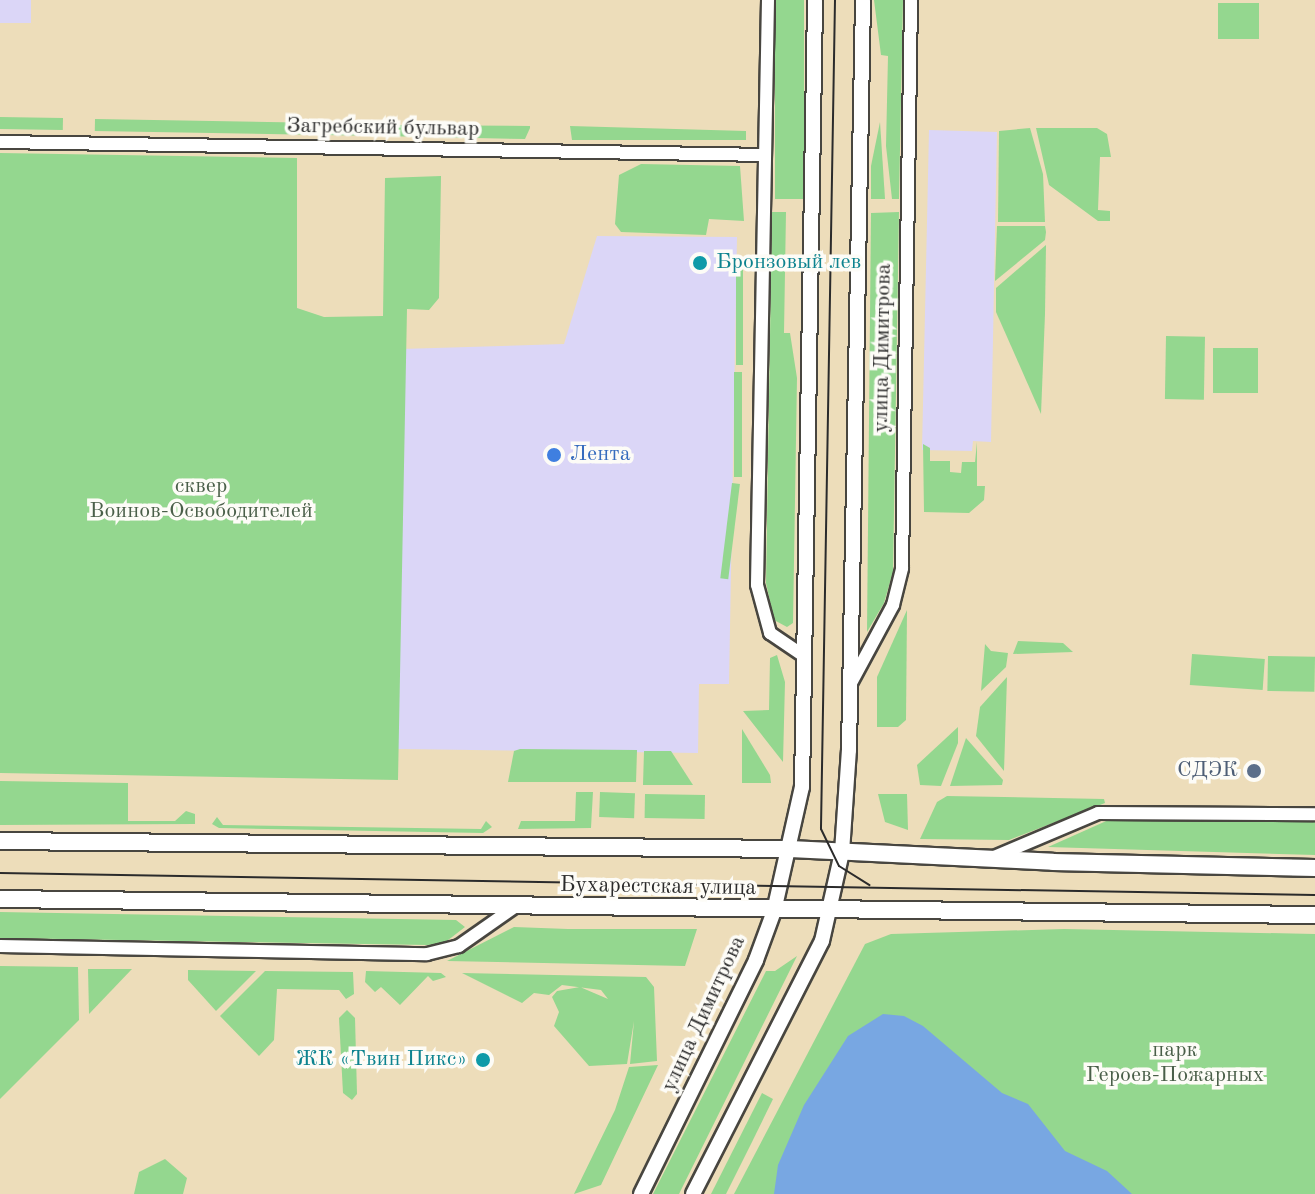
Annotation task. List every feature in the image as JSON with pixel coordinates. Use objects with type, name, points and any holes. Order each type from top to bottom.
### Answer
[{"type":"main road","name":"Бухарестская улица","points":[[0,841],[790,849],[842,854],[1315,868]]},
{"type":"main road","name":"Бухарестская улица","points":[[0,899],[829,912],[1315,915]]},
{"type":"street","points":[[768,0],[757,585],[770,633],[804,656]]},
{"type":"street","name":"улица Димитрова","points":[[639,1192],[728,1021],[774,911],[802,787],[815,0]]},
{"type":"street","name":"улица Димитрова","points":[[693,1194],[814,959],[842,854],[850,685],[863,0]]},
{"type":"street","name":"улица Димитрова","points":[[850,685],[893,605],[902,568],[911,0]]},
{"type":"street","name":"Загребский бульвар","points":[[0,142],[765,155]]},
{"type":"street","name":"Бухарестская улица","points":[[994,857],[1098,813],[1315,814]]},
{"type":"street","points":[[0,946],[427,954],[459,946],[516,906]]},
{"type":"shaded area","points":[[0,0],[31,0],[31,23],[0,23]]},
{"type":"shaded area","points":[[929,130],[997,132],[991,442],[973,441],[972,451],[922,450]]},
{"type":"shaded area","points":[[597,236],[737,237],[729,684],[699,684],[698,753],[397,749],[401,349],[564,344]]},
{"type":"green space","points":[[775,0],[804,0],[804,199],[775,199]]},
{"type":"green space","points":[[874,0],[903,0],[899,199],[892,199],[886,146],[888,56],[881,55]]},
{"type":"green space","points":[[1218,3],[1259,3],[1259,39],[1218,39]]},
{"type":"green space","points":[[0,117],[63,118],[63,130],[0,129]]},
{"type":"green space","points":[[95,119],[366,124],[366,136],[95,131]]},
{"type":"green space","points":[[880,122],[885,199],[871,199],[871,166]]},
{"type":"green space","points":[[382,125],[530,128],[525,139],[382,136]]},
{"type":"green space","points":[[570,126],[746,131],[746,140],[572,140]]},
{"type":"green space","points":[[1030,128],[1043,174],[1045,222],[998,222],[999,131]]},
{"type":"green space","points":[[1036,128],[1097,128],[1107,134],[1111,157],[1100,157],[1098,210],[1110,211],[1110,221],[1098,221],[1049,185]]},
{"type":"green space","name":"сквер Воинов-Освободителей","points":[[0,153],[297,158],[297,308],[324,317],[383,316],[385,178],[441,176],[439,298],[429,310],[407,309],[398,780],[0,773]]},
{"type":"green space","points":[[641,164],[740,166],[744,221],[709,219],[706,235],[621,232],[615,224],[619,175]]},
{"type":"green space","points":[[772,212],[786,212],[784,333],[790,333],[797,378],[793,623],[787,627],[774,620],[766,583]]},
{"type":"green space","points":[[899,212],[893,572],[884,603],[867,632],[871,213]]},
{"type":"green space","points":[[997,226],[1045,226],[1046,232],[1045,240],[995,281]]},
{"type":"green space","points":[[1046,245],[1041,414],[996,312],[996,288]]},
{"type":"green space","points":[[736,269],[743,269],[743,365],[736,365]]},
{"type":"green space","points":[[1166,336],[1205,337],[1204,400],[1165,399]]},
{"type":"green space","points":[[1213,348],[1258,348],[1258,393],[1213,393]]},
{"type":"green space","points":[[734,372],[742,372],[742,477],[734,477]]},
{"type":"green space","points":[[977,442],[977,486],[985,486],[984,500],[969,513],[924,512],[923,444],[930,448],[930,461],[950,461],[950,472],[961,473],[962,462],[975,462]]},
{"type":"green space","points":[[732,483],[740,484],[728,579],[720,578]]},
{"type":"green space","points":[[907,610],[906,720],[898,727],[877,727],[877,677]]},
{"type":"green space","points":[[1018,641],[1063,643],[1073,652],[1013,654]]},
{"type":"green space","points":[[985,644],[991,651],[1008,653],[1006,667],[981,691]]},
{"type":"green space","points":[[1192,654],[1265,659],[1263,690],[1190,685]]},
{"type":"green space","points":[[777,655],[785,682],[783,762],[743,711],[769,710],[770,658]]},
{"type":"green space","points":[[1268,656],[1315,657],[1314,692],[1267,691]]},
{"type":"green space","points":[[1007,677],[1004,771],[976,736],[980,707]]},
{"type":"green space","points":[[958,727],[958,743],[941,786],[920,785],[917,765]]},
{"type":"green space","points":[[742,729],[770,775],[771,783],[742,783]]},
{"type":"green space","points":[[966,738],[1003,780],[1002,785],[950,786]]},
{"type":"green space","points":[[637,750],[636,782],[508,782],[514,751]]},
{"type":"green space","points":[[644,751],[671,751],[693,785],[643,785]]},
{"type":"green space","points":[[0,781],[128,783],[128,821],[175,821],[186,811],[195,814],[195,824],[0,825]]},
{"type":"green space","points":[[576,792],[593,792],[591,828],[518,829],[521,821],[575,821]]},
{"type":"green space","points":[[600,792],[635,793],[634,818],[599,817]]},
{"type":"green space","points":[[645,794],[705,795],[705,819],[645,818]]},
{"type":"green space","points":[[878,794],[907,794],[908,830],[885,822]]},
{"type":"green space","points":[[947,796],[1104,799],[1105,803],[1009,840],[920,839],[937,802]]},
{"type":"green space","points":[[217,817],[223,825],[481,829],[486,821],[492,827],[483,833],[219,828],[212,824]]},
{"type":"green space","points":[[1113,818],[1315,821],[1315,855],[1048,847]]},
{"type":"green space","points":[[0,912],[456,920],[465,927],[443,944],[427,945],[0,938]]},
{"type":"green space","points":[[514,927],[697,929],[685,966],[447,961]]},
{"type":"green space","name":"парк Героев-Пожарных","points":[[1064,929],[1315,934],[1315,1194],[734,1194],[865,944],[891,934]]},
{"type":"green space","points":[[797,956],[679,1194],[653,1194],[766,971],[775,971]]},
{"type":"green space","points":[[0,966],[78,967],[79,1020],[0,1099]]},
{"type":"green space","points":[[88,969],[132,969],[89,1014]]},
{"type":"green space","points":[[188,970],[256,971],[216,1011],[188,980]]},
{"type":"green space","points":[[265,971],[353,972],[354,994],[346,999],[339,990],[277,989],[274,1040],[259,1056],[220,1016]]},
{"type":"green space","points":[[366,971],[441,973],[446,977],[433,981],[428,976],[400,1005],[381,987],[375,992],[365,982]]},
{"type":"green space","points":[[462,973],[646,977],[654,987],[657,1061],[630,1064],[634,1021],[627,1064],[589,1066],[554,1026],[559,1012],[552,997],[557,991],[579,987],[562,985],[549,995],[534,993],[522,1003]],"holes":[[[581,987],[601,990],[608,999]]]},
{"type":"green space","points":[[347,1010],[355,1018],[357,1094],[352,1100],[343,1093],[339,1018]]},
{"type":"green space","points":[[658,1065],[601,1185],[574,1194],[615,1110],[629,1067]]},
{"type":"green space","points":[[762,1093],[773,1099],[726,1194],[711,1194]]},
{"type":"green space","points":[[165,1159],[187,1178],[183,1194],[134,1194],[139,1172]]},
{"type":"water","points":[[883,1014],[904,1016],[923,1026],[1002,1093],[1028,1104],[1065,1151],[1107,1171],[1132,1194],[774,1194],[778,1165],[804,1105],[848,1036]]},
{"type":"tram line","points":[[835,0],[821,829],[839,866],[870,885]]},
{"type":"tram line","points":[[0,873],[1315,895]]},
{"type":"place","name":"Бронзовый лев","points":[[700,263]]},
{"type":"place","name":"Лента","points":[[554,455]]},
{"type":"place","name":"СДЭК","points":[[1254,771]]},
{"type":"place","name":"ЖК «Твин Пикс»","points":[[483,1060]]}]
